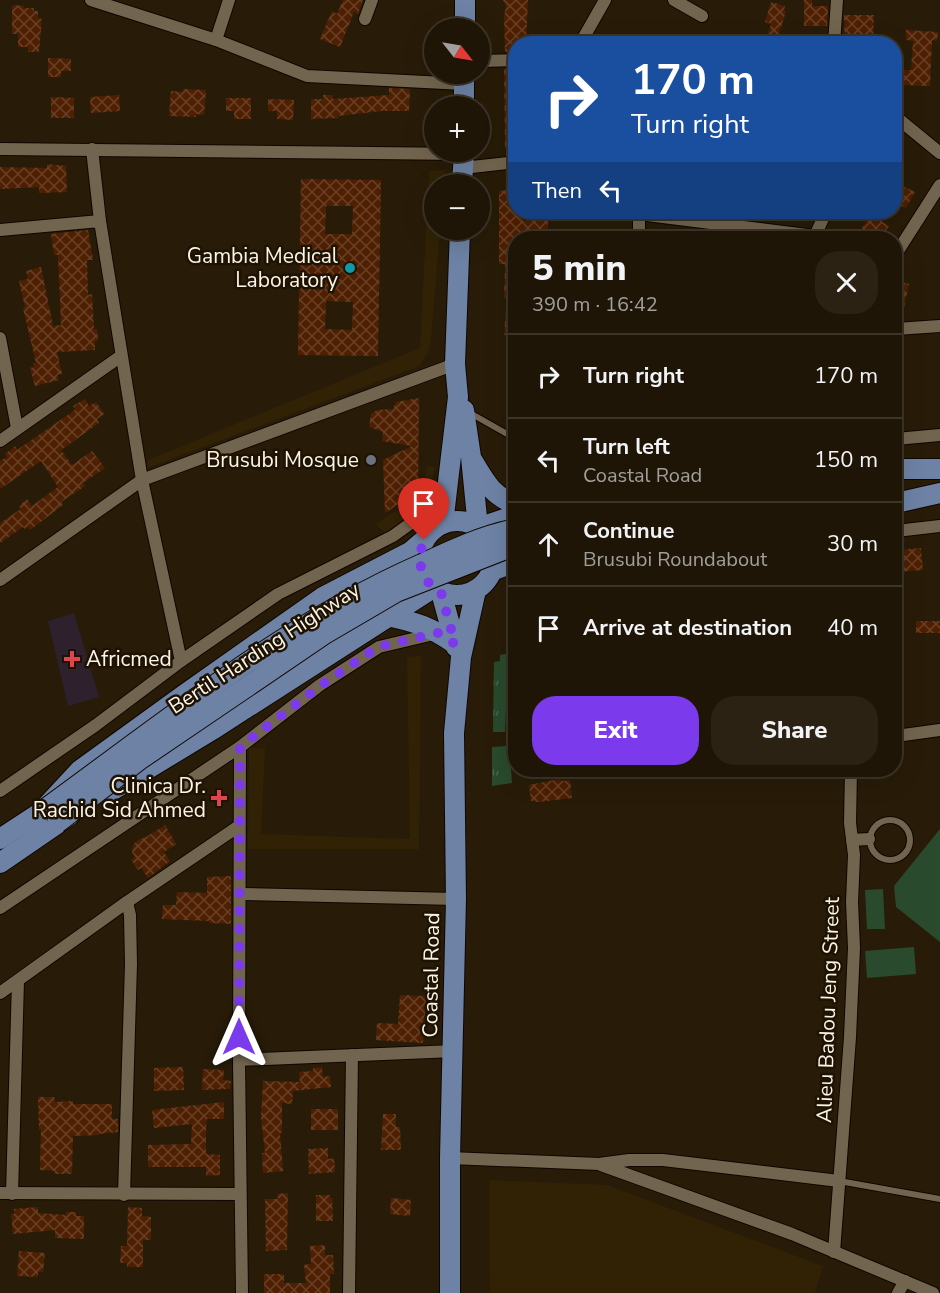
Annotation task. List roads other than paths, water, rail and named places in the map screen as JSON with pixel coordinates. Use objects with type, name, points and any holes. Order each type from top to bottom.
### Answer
[{"type":"main road","points":[[465,0],[465,18]]},
{"type":"main road","points":[[460,240],[455,364],[471,457],[478,528]]},
{"type":"main road","points":[[442,524],[461,403]]},
{"type":"main road","points":[[471,457],[488,487],[500,498],[508,502]]},
{"type":"main road","points":[[902,472],[940,469]]},
{"type":"main road","points":[[902,494],[937,494]]},
{"type":"main road","points":[[902,501],[937,494]]},
{"type":"main road","points":[[478,528],[508,517]]},
{"type":"main road","points":[[0,863],[49,817],[80,770],[323,597],[410,552],[432,530],[442,524],[454,521],[466,522],[478,528],[492,547],[494,559],[491,572],[476,590],[459,595],[437,590],[423,575],[420,564],[420,551],[424,540]]},
{"type":"main road","name":"Bertil Harding Highway","points":[[49,817],[232,673],[340,604],[432,559],[508,532]]},
{"type":"main road","name":"Bertil Harding Highway","points":[[49,817],[139,760],[326,633],[396,592],[508,548]]},
{"type":"main road","points":[[491,572],[508,565]]},
{"type":"main road","points":[[0,838],[49,817],[212,730],[387,616],[437,590]]},
{"type":"main road","name":"Coastal Road","points":[[437,590],[451,645],[454,733],[456,899],[450,1158],[450,1293]]},
{"type":"main road","name":"Coastal Road","points":[[451,645],[476,590]]},
{"type":"main road","points":[[387,616],[415,621],[451,645]]},
{"type":"street","points":[[92,0],[216,40],[307,76],[424,78]]},
{"type":"street","points":[[216,40],[230,0]]},
{"type":"street","points":[[365,19],[372,0]]},
{"type":"street","points":[[585,36],[605,0]]},
{"type":"street","points":[[674,0],[702,16]]},
{"type":"street","points":[[835,36],[837,0]]},
{"type":"street","points":[[490,61],[508,60]]},
{"type":"street","points":[[902,122],[940,153]]},
{"type":"street","points":[[0,148],[463,164],[508,162]]},
{"type":"street","points":[[92,150],[100,221],[142,480],[181,661]]},
{"type":"street","points":[[902,245],[940,185]]},
{"type":"street","points":[[683,219],[770,231]]},
{"type":"street","points":[[0,230],[100,221]]},
{"type":"street","points":[[902,329],[940,326]]},
{"type":"street","points":[[0,342],[17,428]]},
{"type":"street","points":[[0,441],[121,356]]},
{"type":"street","points":[[0,580],[142,480],[455,364]]},
{"type":"street","points":[[902,438],[940,435]]},
{"type":"street","points":[[0,791],[279,594],[393,536],[447,497]]},
{"type":"street","points":[[902,530],[940,526]]},
{"type":"street","points":[[0,908],[240,747],[320,686],[378,647],[451,645]]},
{"type":"street","points":[[902,735],[940,730]]},
{"type":"street","points":[[240,747],[238,826],[242,1293]]},
{"type":"street","name":"Alieu Badou Jeng Street","points":[[834,1252],[850,1037],[854,948],[851,777]]},
{"type":"street","points":[[0,993],[238,826]]},
{"type":"street","points":[[852,840],[869,839]]},
{"type":"street","points":[[240,894],[456,899]]},
{"type":"street","points":[[124,1195],[131,964],[130,915],[127,902]]},
{"type":"street","points":[[18,981],[6,1193],[240,1194]]},
{"type":"street","points":[[239,1060],[454,1051]]},
{"type":"street","points":[[349,1293],[352,1055]]},
{"type":"street","points":[[450,1158],[599,1164],[629,1160],[663,1160],[839,1181]]},
{"type":"street","points":[[599,1164],[772,1227],[933,1293]]},
{"type":"street","points":[[898,1293],[905,1281]]},
{"type":"lane","points":[[461,403],[508,434]]},
{"type":"lane","points":[[892,819],[904,825],[908,830],[910,842],[905,854],[899,858],[885,860],[874,852],[869,839],[875,826],[892,819]]},
{"type":"lane","points":[[839,1181],[940,1199]]},
{"type":"place","name":"Gambia Medical Laboratory","points":[[350,268]]},
{"type":"place","name":"Brusubi Mosque","points":[[371,460]]},
{"type":"place","name":"Africmed","points":[[72,659]]},
{"type":"place","name":"Clinica Dr. Rachid Sid Ahmed","points":[[219,798]]}]
